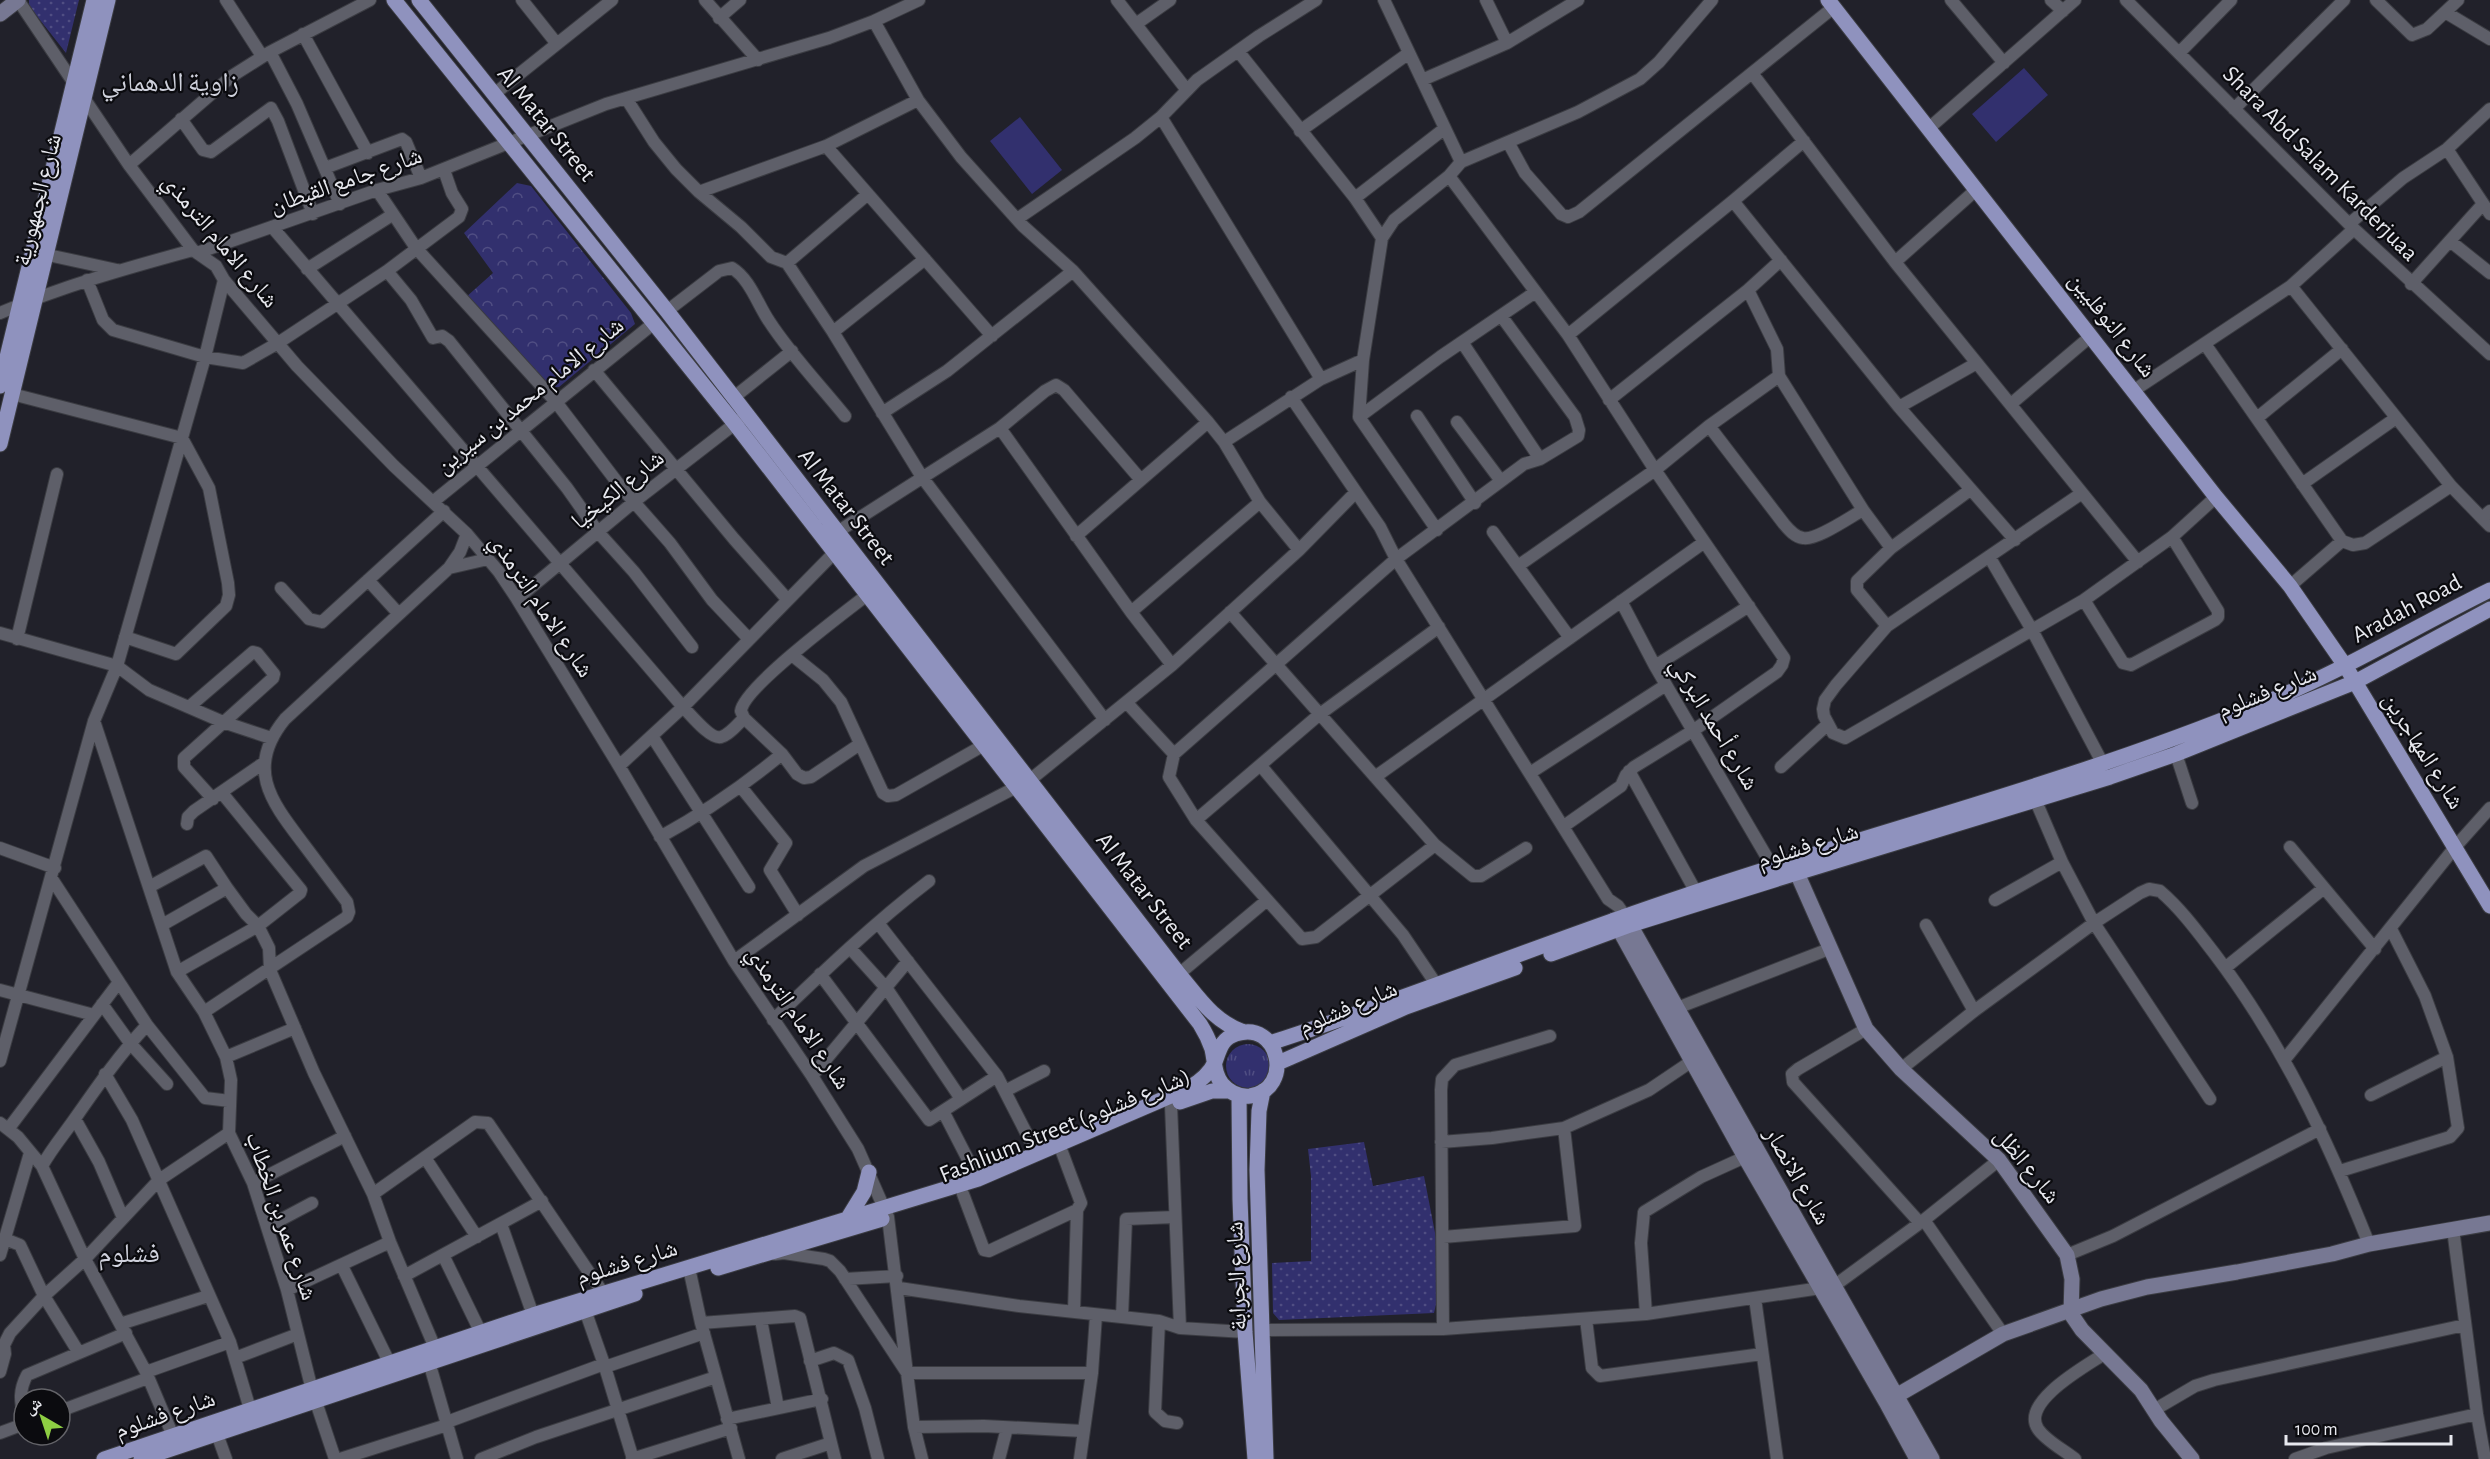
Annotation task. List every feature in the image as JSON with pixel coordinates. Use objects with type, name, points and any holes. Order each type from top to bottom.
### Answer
[{"type":"main road","points":[[0,14],[18,0]]},
{"type":"main road","name":"شارع الجمهورية","points":[[0,444],[10,354],[19,305],[94,0]]},
{"type":"main road","name":"شارع الجمهورية","points":[[10,354],[37,297],[108,0]]},
{"type":"main road","points":[[394,0],[654,323],[741,419]]},
{"type":"main road","name":"Al Matar Street","points":[[419,0],[667,311],[733,398],[741,419],[832,542],[1023,784],[1210,1012],[1231,1028],[1244,1032]]},
{"type":"main road","name":"شارع النوفليين","points":[[1831,4],[2216,497],[2290,586],[2355,682]]},
{"type":"main road","points":[[832,542],[867,595],[984,745],[1023,784],[1200,1024],[1209,1040],[1215,1062],[1218,1078],[1234,1094],[1255,1095],[1272,1084],[1277,1074],[1276,1052],[1263,1037],[1244,1032],[1227,1039],[1221,1045],[1215,1062],[1201,1080],[1166,1103]]},
{"type":"main road","name":"Aradah Road","points":[[2346,667],[2423,623],[2490,590]]},
{"type":"main road","name":"Aradah Road","points":[[2355,682],[2490,609]]},
{"type":"main road","name":"شارع فشلوم","points":[[1270,1043],[1340,1021],[1436,984],[1622,923],[1797,873],[2110,777],[2176,754],[2346,667]]},
{"type":"main road","name":"شارع فشلوم","points":[[1278,1063],[1406,1007],[1696,892],[1772,866],[1867,840],[2355,682]]},
{"type":"main road","name":"شارع المهاجرين","points":[[2355,682],[2386,738],[2456,846],[2490,906]]},
{"type":"main road","name":"شارع الظل","points":[[1797,873],[1866,1029],[1901,1069],[1999,1160],[2067,1256],[2072,1279],[2070,1309]]},
{"type":"main road","name":"شارع الانصار","points":[[1622,923],[1677,1008],[1917,1459]]},
{"type":"main road","name":"شارع الانصار","points":[[1622,923],[1744,1157],[1896,1396],[1932,1459]]},
{"type":"main road","name":"Fashlium Street (شارع فشلوم)","points":[[918,1209],[963,1194],[1062,1152],[1166,1103],[1212,1091],[1234,1094]]},
{"type":"main road","name":"شارع الجرابة","points":[[1253,1331],[1259,1111],[1263,1091]]},
{"type":"main road","name":"شارع الجرابة","points":[[1234,1094],[1260,1452]]},
{"type":"main road","name":"شارع فشلوم","points":[[141,1459],[217,1434],[390,1364],[432,1355],[481,1334],[603,1293],[765,1255],[978,1179],[1166,1103]]},
{"type":"main road","points":[[848,1218],[864,1192],[869,1172]]},
{"type":"main road","name":"شارع فشلوم","points":[[104,1459],[177,1447],[250,1409],[314,1395],[432,1355],[585,1310],[848,1218],[918,1209]]},
{"type":"main road","points":[[1896,1396],[2004,1334],[2070,1309],[2147,1287],[2490,1223]]},
{"type":"main road","points":[[2070,1309],[2082,1330],[2141,1390],[2161,1421],[2192,1459]]},
{"type":"street","name":"شارع الامام الترمذي","points":[[18,0],[129,165],[195,251],[216,266],[224,280],[297,366],[386,458],[467,534],[518,599],[734,961],[812,1076],[858,1149],[869,1172],[887,1212],[898,1282],[914,1427],[922,1459]]},
{"type":"street","points":[[226,0],[266,54],[297,104],[340,204]]},
{"type":"street","points":[[129,165],[216,88],[266,54],[370,0]]},
{"type":"street","points":[[522,0],[557,44]]},
{"type":"street","points":[[493,95],[612,0]]},
{"type":"street","points":[[705,0],[758,60]]},
{"type":"street","points":[[719,18],[740,0]]},
{"type":"street","name":"شارع جامع القبطان","points":[[0,313],[37,297],[117,270],[195,251],[273,228],[377,190],[421,178],[526,135],[626,98],[758,60],[873,21],[919,0]]},
{"type":"street","points":[[1117,0],[1186,89]]},
{"type":"street","points":[[1136,24],[1170,0]]},
{"type":"street","points":[[1017,219],[1116,152],[1161,117],[1186,89],[1238,51],[1316,0]]},
{"type":"street","points":[[1384,0],[1461,162]]},
{"type":"street","points":[[1486,0],[1507,43]]},
{"type":"street","points":[[1422,80],[1507,43],[1578,0]]},
{"type":"street","points":[[1951,0],[2004,63]]},
{"type":"street","points":[[2051,0],[2063,11]]},
{"type":"street","points":[[1928,129],[2075,0]]},
{"type":"street","name":"Shara Abd Salam Karderjuaa","points":[[2126,0],[2351,227],[2411,284],[2488,348]]},
{"type":"street","points":[[2179,53],[2231,0]]},
{"type":"street","points":[[2234,109],[2344,0]]},
{"type":"street","points":[[2376,0],[2412,35],[2427,29],[2458,0]]},
{"type":"street","points":[[1437,530],[1359,417],[1363,360],[1382,238],[1403,212],[1449,177],[1461,162],[1578,112],[1640,79],[1659,62],[1705,3]]},
{"type":"street","points":[[1508,142],[1525,173],[1561,214],[1568,217],[1579,212],[1752,73],[1831,4]]},
{"type":"street","points":[[2445,12],[2490,39]]},
{"type":"street","points":[[873,21],[918,100],[961,157],[1017,219],[1073,270],[1208,422],[1224,442],[1260,502],[1299,550]]},
{"type":"street","points":[[303,34],[368,153]]},
{"type":"street","points":[[1238,51],[1355,198],[1382,238]]},
{"type":"street","points":[[1300,131],[1409,53]]},
{"type":"street","points":[[1752,73],[1895,262],[2138,562]]},
{"type":"street","points":[[626,98],[666,158],[699,192],[771,256],[787,263],[922,477],[1105,720]]},
{"type":"street","points":[[699,192],[826,146],[918,100]]},
{"type":"street","points":[[181,119],[203,150],[211,152],[271,108],[313,214]]},
{"type":"street","points":[[2133,391],[2291,286],[2403,178],[2447,149],[2490,109]]},
{"type":"street","points":[[1161,117],[1321,379]]},
{"type":"street","points":[[1355,198],[1444,129]]},
{"type":"street","points":[[325,168],[402,139],[406,142],[421,178]]},
{"type":"street","points":[[1568,335],[1804,141]]},
{"type":"street","points":[[826,146],[992,336]]},
{"type":"street","points":[[2411,284],[2450,241],[2486,209],[2447,149]]},
{"type":"street","points":[[87,280],[103,320],[109,327],[206,357],[243,363],[278,343],[387,271],[458,219],[462,213],[444,170]]},
{"type":"street","points":[[1449,177],[1568,335],[1703,543],[1783,655],[1782,665],[1777,672],[1694,730],[1629,771],[1621,786],[1564,826]]},
{"type":"street","points":[[1895,262],[1977,189]]},
{"type":"street","points":[[377,190],[416,248],[556,402],[621,486],[670,543],[712,600],[749,639]]},
{"type":"street","points":[[787,263],[868,194]]},
{"type":"street","points":[[1733,201],[1899,407],[2015,540]]},
{"type":"street","points":[[307,268],[393,215]]},
{"type":"street","points":[[273,228],[683,707],[710,734],[716,737],[723,736],[744,718]]},
{"type":"street","points":[[2450,241],[2490,273]]},
{"type":"street","points":[[48,255],[117,270]]},
{"type":"street","points":[[833,333],[925,259]]},
{"type":"street","points":[[1609,400],[1748,290],[1781,260]]},
{"type":"street","points":[[667,311],[719,271],[732,268],[757,299],[768,320],[845,416]]},
{"type":"street","points":[[882,413],[946,371],[1073,270]]},
{"type":"street","points":[[387,271],[411,300],[433,338],[442,336],[449,341],[567,488],[598,532],[624,559],[692,647]]},
{"type":"street","points":[[0,1061],[94,721],[117,666],[206,357],[224,280]]},
{"type":"street","points":[[2291,286],[2451,486],[2487,518]]},
{"type":"street","points":[[1748,290],[1777,349],[1779,376],[1863,510],[1891,548]]},
{"type":"street","points":[[1359,417],[1534,292]]},
{"type":"street","points":[[1436,845],[1316,937],[1308,940],[1296,936],[1209,835],[1201,816],[1169,777],[1174,754],[1396,559],[1524,464],[1540,459],[1576,437],[1579,430],[1575,417],[1502,316]]},
{"type":"street","name":"شارع الامام محمد بن سيرين","points":[[434,501],[654,323]]},
{"type":"street","points":[[2011,404],[2091,336]]},
{"type":"street","points":[[1462,342],[1540,459]]},
{"type":"street","points":[[2205,344],[2342,541],[2353,545],[2365,543],[2451,486]]},
{"type":"street","points":[[2257,418],[2342,349]]},
{"type":"street","points":[[733,398],[792,351]]},
{"type":"street","points":[[1224,442],[1321,379],[1363,360]]},
{"type":"street","points":[[1899,407],[1977,363]]},
{"type":"street","points":[[594,370],[787,599]]},
{"type":"street","points":[[1518,566],[1655,470],[1709,426],[1779,376]]},
{"type":"street","points":[[618,766],[683,707],[749,639],[787,599],[832,542],[922,477],[1000,428],[1045,391],[1056,385],[1060,386],[1141,480]]},
{"type":"street","points":[[6,390],[182,438],[209,488],[228,583],[229,595],[226,606],[176,654],[125,637]]},
{"type":"street","points":[[1291,398],[1380,527],[1396,559],[1483,700],[1608,899],[1618,906],[1622,923]]},
{"type":"street","points":[[1417,416],[1475,502]]},
{"type":"street","points":[[2302,484],[2396,418]]},
{"type":"street","name":"شارع الكيخيا","points":[[518,599],[635,501],[741,419]]},
{"type":"street","points":[[1076,536],[1208,422]]},
{"type":"street","points":[[1456,422],[1501,481]]},
{"type":"street","points":[[1709,426],[1784,524],[1795,535],[1802,538],[1814,537],[1863,510]]},
{"type":"street","points":[[1000,428],[1131,612],[1172,665]]},
{"type":"street","points":[[17,639],[57,474]]},
{"type":"street","points":[[1887,626],[1856,587],[1860,577],[1891,548],[1970,490]]},
{"type":"street","points":[[734,961],[864,866],[1023,784],[1172,665],[1299,550],[1356,492]]},
{"type":"street","points":[[2082,493],[1990,558],[1887,626],[1825,700],[1823,709],[1827,725],[1835,736],[1845,738],[2084,600],[2172,537],[2216,497]]},
{"type":"street","points":[[1131,612],[1260,502]]},
{"type":"street","points":[[281,588],[309,619],[324,621],[444,511]]},
{"type":"street","points":[[1493,532],[1570,638]]},
{"type":"street","points":[[204,1012],[343,921],[350,912],[347,902],[271,799],[266,781],[265,762],[271,738],[285,719],[449,568],[460,552],[467,534]]},
{"type":"street","points":[[2084,600],[2123,663],[2131,665],[2215,620],[2218,617],[2218,611],[2172,537]]},
{"type":"street","points":[[2290,586],[2342,541]]},
{"type":"street","points":[[1375,777],[1703,543]]},
{"type":"street","points":[[1990,558],[2032,630],[2103,764]]},
{"type":"street","points":[[449,568],[488,559]]},
{"type":"street","points":[[368,580],[398,613]]},
{"type":"street","points":[[860,744],[808,778],[797,774],[782,754],[744,718],[741,711],[743,702],[792,655],[867,595]]},
{"type":"street","name":"شارع أحمد البركي","points":[[1621,602],[1655,666],[1772,866]]},
{"type":"street","points":[[1655,666],[1749,606]]},
{"type":"street","points":[[1230,612],[1278,663],[1436,845],[1473,876],[1481,876],[1526,848]]},
{"type":"street","points":[[1201,816],[1320,714],[1439,627]]},
{"type":"street","points":[[0,633],[117,666],[149,690],[223,722],[271,738]]},
{"type":"street","points":[[177,972],[258,926],[298,896],[301,890],[218,796],[184,767],[183,761],[274,677],[274,673],[256,652],[251,652],[189,707]]},
{"type":"street","points":[[792,655],[823,680],[841,702],[883,793],[891,796],[984,745]]},
{"type":"street","points":[[1530,773],[1666,685]]},
{"type":"street","points":[[1127,703],[1174,754]]},
{"type":"street","name":"شارع عمر بن الخطاب","points":[[94,721],[177,972],[204,1012],[226,1057],[231,1080],[229,1133],[253,1183],[287,1290],[314,1395],[335,1459]]},
{"type":"street","points":[[1781,767],[1827,725]]},
{"type":"street","points":[[652,736],[749,887]]},
{"type":"street","points":[[660,837],[702,814],[741,788],[782,754]]},
{"type":"street","points":[[2176,754],[2192,803]]},
{"type":"street","points":[[187,824],[192,812],[265,762]]},
{"type":"street","points":[[1261,766],[1406,939],[1436,984]]},
{"type":"street","points":[[1629,771],[1696,892]]},
{"type":"street","points":[[741,788],[786,843],[770,870],[798,915]]},
{"type":"street","points":[[2035,799],[2062,862],[2094,922],[2210,1099]]},
{"type":"street","points":[[2285,1059],[2456,846],[2490,808]]},
{"type":"street","points":[[2290,847],[2375,949]]},
{"type":"street","points":[[0,848],[53,874],[147,1025],[205,1098],[230,1101]]},
{"type":"street","points":[[149,887],[206,855],[226,888],[258,926],[269,948],[270,970],[373,1194],[404,1276],[432,1355],[457,1459]]},
{"type":"street","points":[[1995,900],[2062,862]]},
{"type":"street","points":[[773,1020],[849,948],[929,881]]},
{"type":"street","points":[[162,925],[226,888]]},
{"type":"street","points":[[2225,968],[2324,888]]},
{"type":"street","points":[[1901,1069],[1974,1011],[2094,922],[2140,893],[2149,889],[2157,890],[2171,900],[2225,968],[2285,1059],[2340,1171],[2369,1244]]},
{"type":"street","points":[[1179,974],[1266,901]]},
{"type":"street","points":[[878,923],[997,1076],[1037,1154]]},
{"type":"street","points":[[1926,925],[1974,1011]]},
{"type":"street","points":[[2340,1171],[2450,1137],[2457,1132],[2454,1090],[2447,1057],[2425,996],[2391,929]]},
{"type":"street","points":[[849,948],[887,989],[961,1099]]},
{"type":"street","points":[[1677,1008],[1829,949]]},
{"type":"street","points":[[812,1076],[887,989],[908,961]]},
{"type":"street","points":[[820,974],[929,1120],[997,1076]]},
{"type":"street","points":[[119,982],[5,1125],[42,1166],[85,1258],[147,1375],[177,1447]]},
{"type":"street","points":[[0,990],[94,1015]]},
{"type":"street","points":[[102,1004],[130,1043],[167,1084]]},
{"type":"street","points":[[42,1166],[55,1143],[75,1119],[105,1074],[147,1025]]},
{"type":"street","points":[[226,1057],[295,1028]]},
{"type":"street","points":[[1866,1029],[1798,1069],[1792,1074],[1793,1082],[1922,1222],[2004,1334]]},
{"type":"street","points":[[1443,1329],[1442,1079],[1447,1072],[1462,1063],[1550,1036]]},
{"type":"street","points":[[2371,1095],[2447,1057]]},
{"type":"street","points":[[1441,1142],[1564,1128],[1649,1090],[1692,1061]]},
{"type":"street","points":[[1005,1091],[1044,1071]]},
{"type":"street","points":[[105,1074],[132,1120],[230,1342],[250,1409]]},
{"type":"street","points":[[1166,1103],[1175,1217],[1180,1328]]},
{"type":"street","points":[[943,1111],[978,1179]]},
{"type":"street","points":[[75,1119],[99,1162],[123,1218]]},
{"type":"street","points":[[373,1194],[426,1159],[475,1122],[484,1121],[492,1126],[603,1293]]},
{"type":"street","points":[[1443,1237],[1575,1226],[1564,1128]]},
{"type":"street","points":[[2067,1256],[2113,1236],[2320,1129]]},
{"type":"street","points":[[0,1372],[5,1354],[2,1345],[10,1332],[44,1296],[85,1258],[159,1180],[229,1133]]},
{"type":"street","points":[[253,1183],[345,1136]]},
{"type":"street","points":[[1062,1152],[1081,1203],[1077,1210],[1074,1312]]},
{"type":"street","points":[[0,1255],[30,1153]]},
{"type":"street","points":[[1646,1314],[1641,1243],[1644,1212],[1701,1177],[1744,1157]]},
{"type":"street","points":[[426,1159],[477,1238]]},
{"type":"street","points":[[845,1279],[898,1282],[1074,1312],[1159,1322],[1180,1328],[1253,1331],[1443,1329],[1646,1314],[1827,1287],[1922,1222],[1999,1160]]},
{"type":"street","points":[[963,1194],[986,1252],[1077,1210]]},
{"type":"street","points":[[404,1276],[542,1201]]},
{"type":"street","points":[[267,1227],[312,1203]]},
{"type":"street","points":[[1122,1317],[1126,1219],[1175,1217]]},
{"type":"street","points":[[501,1224],[533,1316]]},
{"type":"street","points":[[2453,1229],[2485,1459]]},
{"type":"street","points":[[5,1239],[20,1245],[44,1296],[80,1353]]},
{"type":"street","points":[[287,1290],[390,1242]]},
{"type":"street","points":[[765,1255],[784,1253],[824,1259],[835,1266],[907,1373],[1092,1373]]},
{"type":"street","points":[[443,1255],[481,1334]]},
{"type":"street","points":[[342,1266],[390,1364]]},
{"type":"street","points":[[690,1273],[702,1328],[739,1459]]},
{"type":"street","points":[[23,1387],[27,1376],[80,1353],[123,1329],[208,1296]]},
{"type":"street","points":[[1755,1298],[1777,1459]]},
{"type":"street","points":[[585,1310],[632,1459],[729,1423],[778,1408],[822,1399]]},
{"type":"street","points":[[1080,1459],[1092,1373],[1096,1315]]},
{"type":"street","points":[[340,1459],[447,1424],[702,1328],[795,1316],[802,1321],[835,1459]]},
{"type":"street","points":[[1586,1318],[1592,1368],[1600,1376],[1762,1354]]},
{"type":"street","points":[[761,1320],[778,1408]]},
{"type":"street","points":[[1159,1322],[1155,1412],[1165,1421],[1177,1423]]},
{"type":"street","points":[[2154,1410],[2195,1386],[2214,1380],[2465,1325]]},
{"type":"street","points":[[235,1358],[298,1334]]},
{"type":"street","points":[[72,1405],[230,1342]]},
{"type":"street","points":[[810,1361],[834,1353],[848,1360],[865,1408],[878,1459]]},
{"type":"street","points":[[2075,1459],[2039,1430],[2036,1410],[2048,1395],[2104,1354]]},
{"type":"street","points":[[481,1459],[536,1437],[716,1377]]},
{"type":"street","points":[[2295,1459],[2326,1448],[2477,1414]]},
{"type":"street","points":[[914,1427],[947,1425],[1083,1431]]},
{"type":"street","points":[[999,1459],[1007,1428]]},
{"type":"street","points":[[217,1434],[226,1459]]},
{"type":"street","points":[[785,1459],[831,1443]]},
{"type":"green space","points":[[29,0],[79,0],[66,53],[29,6]]},
{"type":"green space","points":[[2024,68],[2048,95],[1996,142],[1972,114]]},
{"type":"green space","points":[[1020,117],[1062,170],[1032,194],[990,141]]},
{"type":"green space","points":[[517,183],[531,186],[631,313],[635,324],[559,387],[542,387],[465,298],[493,273],[464,233]]},
{"type":"green space","points":[[1248,1044],[1257,1045],[1264,1050],[1269,1057],[1269,1075],[1264,1082],[1257,1087],[1248,1088],[1239,1087],[1232,1082],[1227,1075],[1226,1066],[1227,1057],[1232,1050],[1239,1045]]},
{"type":"green space","points":[[1364,1142],[1373,1186],[1424,1176],[1443,1274],[1434,1313],[1279,1320],[1273,1313],[1272,1263],[1311,1261],[1311,1176],[1308,1149]]},
{"type":"district","name":"زاوية الدهماني","points":[[170,82]]},
{"type":"district","name":"فشلوم","points":[[129,1253]]}]
